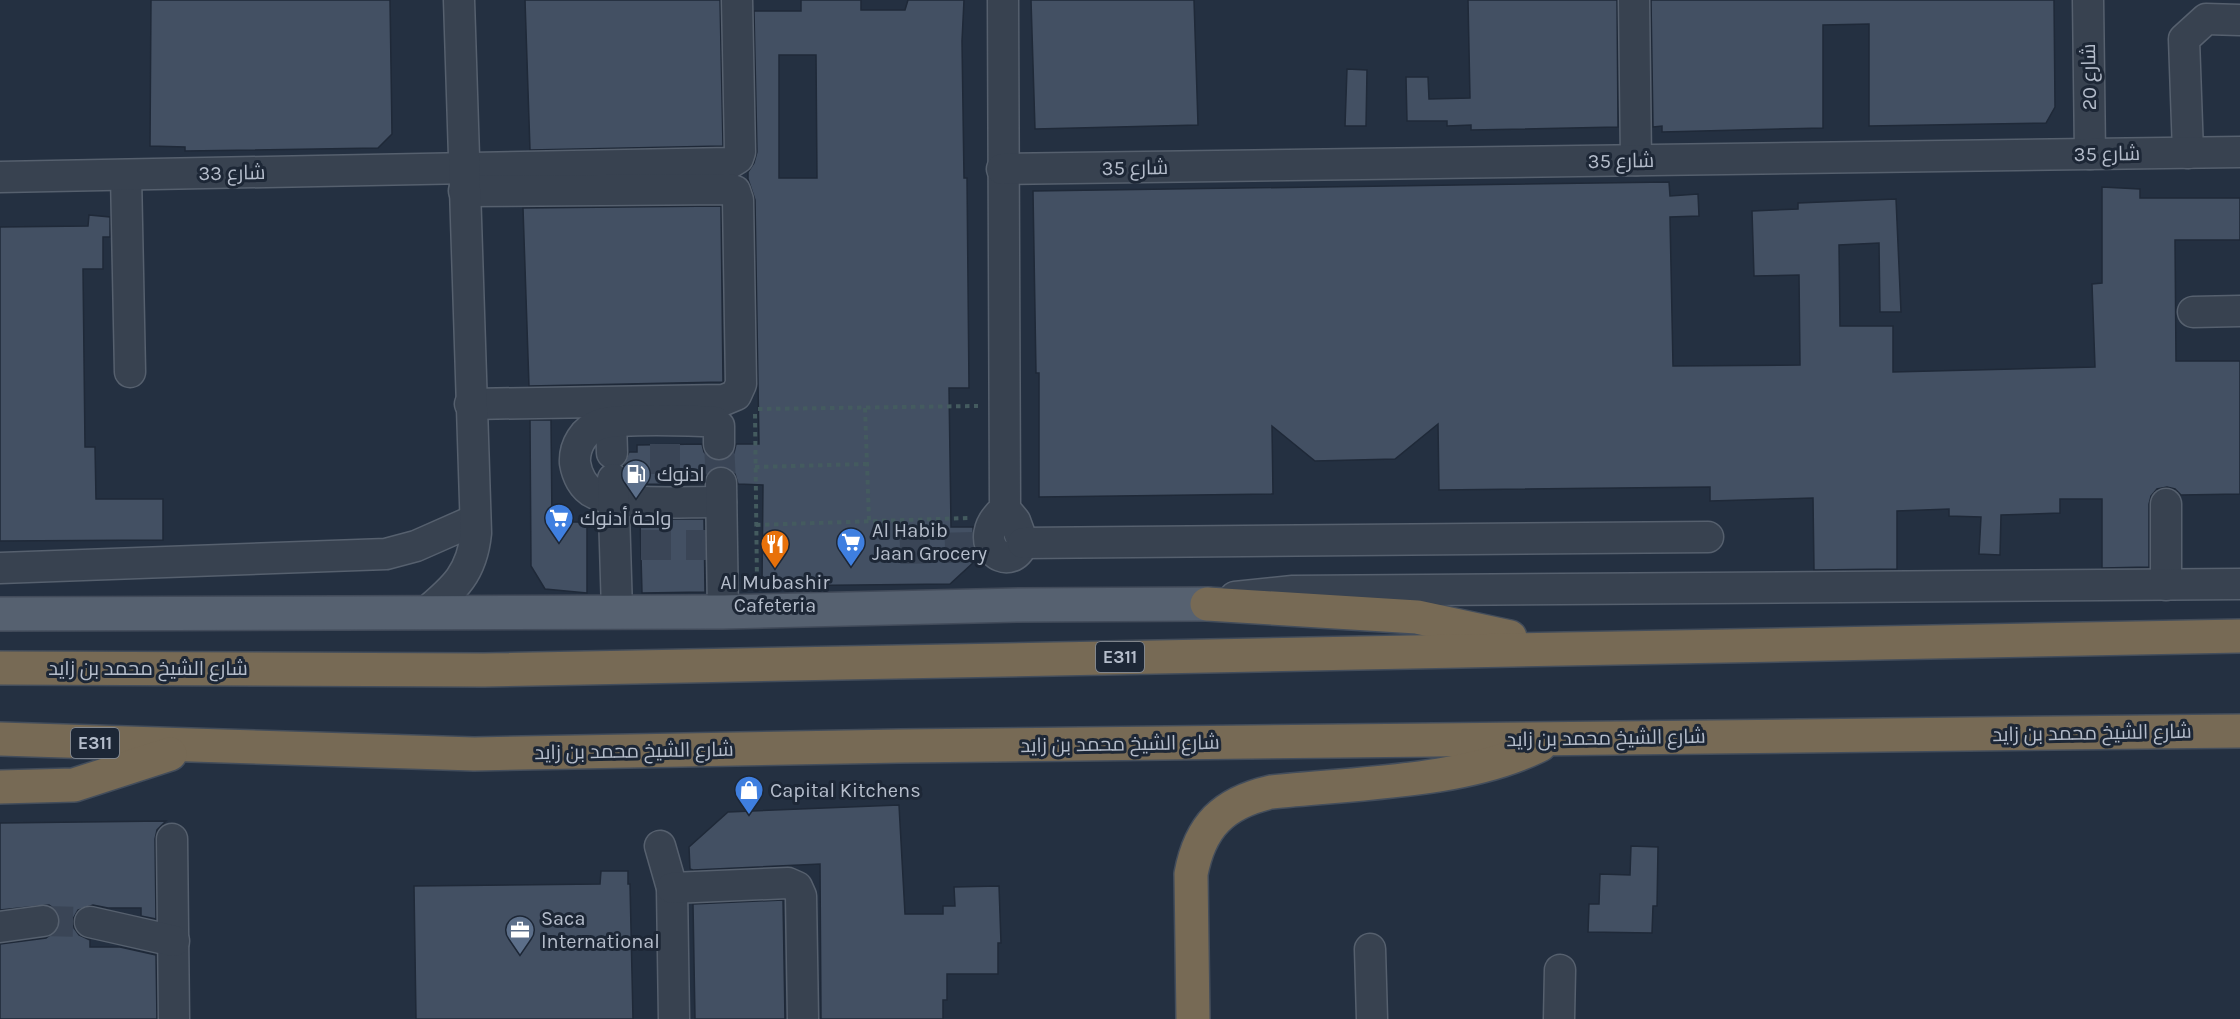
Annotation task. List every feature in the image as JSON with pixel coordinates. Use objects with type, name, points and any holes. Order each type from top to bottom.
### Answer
[{"type":"highway","points":[[1207,604],[1417,617],[1470,627],[1543,648]]},
{"type":"highway","name":"شارع الشيخ محمد بن زايد","points":[[0,668],[484,670],[2240,636]]},
{"type":"highway","name":"شارع الشيخ محمد بن زايد","points":[[0,740],[474,754],[900,746],[2240,731]]},
{"type":"highway","points":[[1193,1019],[1191,874],[1195,854],[1203,835],[1230,806],[1248,797],[1271,792],[1445,774],[1482,767],[1519,756],[1553,739]]},
{"type":"highway","points":[[0,787],[74,784],[189,747]]},
{"type":"main road","points":[[0,614],[723,612],[1019,605],[1207,604]]},
{"type":"street","points":[[425,613],[462,578],[473,555],[475,520],[459,0]]},
{"type":"street","points":[[464,180],[734,163],[740,152],[736,0]]},
{"type":"street","points":[[1003,0],[1004,406],[1000,513],[990,526],[982,547],[1000,557],[1008,557],[1015,555],[1023,543]]},
{"type":"street","points":[[1634,0],[1636,160]]},
{"type":"street","name":"شارع 20","points":[[2088,0],[2090,154]]},
{"type":"street","points":[[2188,153],[2184,39],[2206,19],[2240,20]]},
{"type":"street","name":"شارع 35","points":[[1002,169],[2240,152]]},
{"type":"street","points":[[126,175],[130,372]]},
{"type":"street","name":"شارع 33","points":[[0,177],[126,175],[464,180]]},
{"type":"street","points":[[464,180],[729,189],[735,191],[738,200],[741,384],[736,395],[724,400],[470,404]]},
{"type":"street","points":[[2193,312],[2240,311]]},
{"type":"street","points":[[611,422],[613,477],[628,546],[617,611]]},
{"type":"street","points":[[613,477],[591,492],[583,484],[575,462],[576,450],[589,430],[611,422],[665,433],[715,422],[719,426],[719,444]]},
{"type":"street","points":[[613,477],[665,493],[721,492],[715,545],[723,612]]},
{"type":"street","points":[[2166,504],[2166,585]]},
{"type":"street","points":[[1000,513],[1015,521],[1023,543]]},
{"type":"street","points":[[0,568],[386,554],[416,546],[475,520]]},
{"type":"street","points":[[1023,543],[1708,537]]},
{"type":"street","points":[[1207,604],[1243,595],[1293,591],[2240,584]]},
{"type":"street","points":[[172,839],[174,1019]]},
{"type":"street","points":[[660,846],[672,888],[674,1019]]},
{"type":"street","points":[[672,888],[788,883],[797,887],[801,896],[803,1019]]},
{"type":"street","points":[[0,927],[43,921]]},
{"type":"street","points":[[90,922],[174,941]]},
{"type":"street","points":[[1370,949],[1372,1019]]},
{"type":"street","points":[[1559,1019],[1560,970]]},
{"type":"path","points":[[757,611],[755,409],[1004,406]]},
{"type":"path","points":[[865,408],[869,522]]},
{"type":"path","points":[[755,467],[867,464]]},
{"type":"path","points":[[756,525],[869,522],[1000,513]]},
{"type":"building","points":[[151,0],[390,0],[392,134],[378,148],[185,151],[185,147],[150,146]]},
{"type":"building","points":[[525,0],[720,0],[723,146],[530,150]]},
{"type":"building","points":[[801,0],[861,0],[861,10],[905,10],[908,0],[964,0],[962,41],[964,178],[967,178],[969,388],[949,388],[951,527],[973,527],[975,561],[950,584],[762,586],[763,485],[738,484],[735,474],[721,466],[713,468],[706,474],[704,485],[638,484],[637,477],[630,477],[623,466],[629,452],[637,452],[637,445],[702,444],[704,452],[710,459],[720,461],[734,453],[736,444],[759,444],[755,200],[748,179],[748,172],[757,152],[754,11],[801,11]],"holes":[[[779,55],[816,55],[817,178],[779,178]]]},
{"type":"building","points":[[1031,0],[1194,0],[1198,125],[1035,129]]},
{"type":"building","points":[[1468,0],[1617,0],[1618,127],[1471,130],[1471,125],[1447,126],[1447,121],[1407,121],[1406,77],[1428,77],[1429,99],[1470,98]]},
{"type":"building","points":[[1651,0],[2054,0],[2055,107],[2046,123],[1869,126],[1869,24],[1823,25],[1823,128],[1662,132],[1662,126],[1653,127]]},
{"type":"building","points":[[1347,69],[1367,70],[1366,126],[1345,126]]},
{"type":"building","points":[[1669,182],[1670,196],[1698,194],[1699,216],[1670,217],[1673,366],[1800,365],[1799,275],[1754,276],[1752,211],[1798,209],[1798,203],[1896,199],[1901,312],[1880,312],[1879,243],[1839,245],[1840,326],[1893,326],[1893,372],[2095,367],[2092,284],[2102,283],[2102,187],[2140,189],[2140,198],[2240,198],[2240,240],[2175,240],[2176,361],[2240,361],[2240,494],[2181,495],[2175,489],[2167,487],[2157,489],[2151,496],[2149,504],[2149,567],[2102,568],[2102,499],[2060,499],[2060,513],[2001,515],[2000,555],[1979,554],[1981,517],[1949,516],[1949,509],[1897,511],[1897,569],[1814,570],[1813,498],[1710,501],[1710,487],[1439,490],[1438,424],[1395,459],[1315,461],[1272,426],[1273,494],[1039,497],[1039,373],[1036,373],[1033,191]]},
{"type":"building","points":[[721,206],[723,382],[529,386],[523,208]]},
{"type":"building","points":[[89,215],[110,217],[110,237],[103,237],[103,269],[83,269],[85,447],[95,447],[96,499],[163,499],[163,540],[0,541],[0,227],[88,226]]},
{"type":"building","name":"واحة أدنوك","points":[[530,420],[551,420],[552,522],[587,522],[587,593],[545,589],[531,566]]},
{"type":"building","points":[[640,519],[704,519],[705,592],[642,593]]},
{"type":"building","points":[[899,805],[905,914],[943,914],[943,906],[955,906],[954,887],[999,886],[1001,943],[998,943],[998,974],[947,974],[947,1000],[943,1000],[943,1019],[821,1019],[820,864],[693,870],[690,869],[689,847],[728,812]]},
{"type":"building","points":[[166,821],[157,830],[155,839],[156,919],[141,916],[141,908],[108,908],[93,905],[78,910],[73,919],[74,928],[79,935],[90,940],[90,947],[120,947],[156,955],[157,1019],[0,1019],[0,944],[46,938],[59,928],[60,919],[56,910],[49,905],[0,910],[0,823]]},
{"type":"building","points":[[1631,846],[1658,847],[1657,906],[1653,906],[1652,933],[1588,932],[1589,904],[1599,904],[1600,874],[1630,875]]},
{"type":"building","points":[[601,871],[628,871],[633,1019],[416,1019],[414,886],[600,884]]},
{"type":"building","points":[[783,900],[785,1019],[695,1019],[693,904]]},
{"type":"tunnel","points":[[665,444],[665,484]]},
{"type":"tunnel","points":[[719,444],[721,483]]},
{"type":"tunnel","points":[[641,545],[709,545]]},
{"type":"tunnel","points":[[900,549],[975,547]]},
{"type":"tunnel","points":[[43,921],[90,922]]},
{"type":"place","name":"ادنوك","points":[[636,500]]},
{"type":"place","name":"واحة أدنوك","points":[[559,544]]},
{"type":"place","name":"Al Habib Jaan Grocery","points":[[851,568]]},
{"type":"place","name":"Al Mubashir Cafeteria","points":[[775,570]]},
{"type":"place","name":"Capital Kitchens","points":[[749,816]]},
{"type":"place","name":"Saca International","points":[[520,956]]}]
